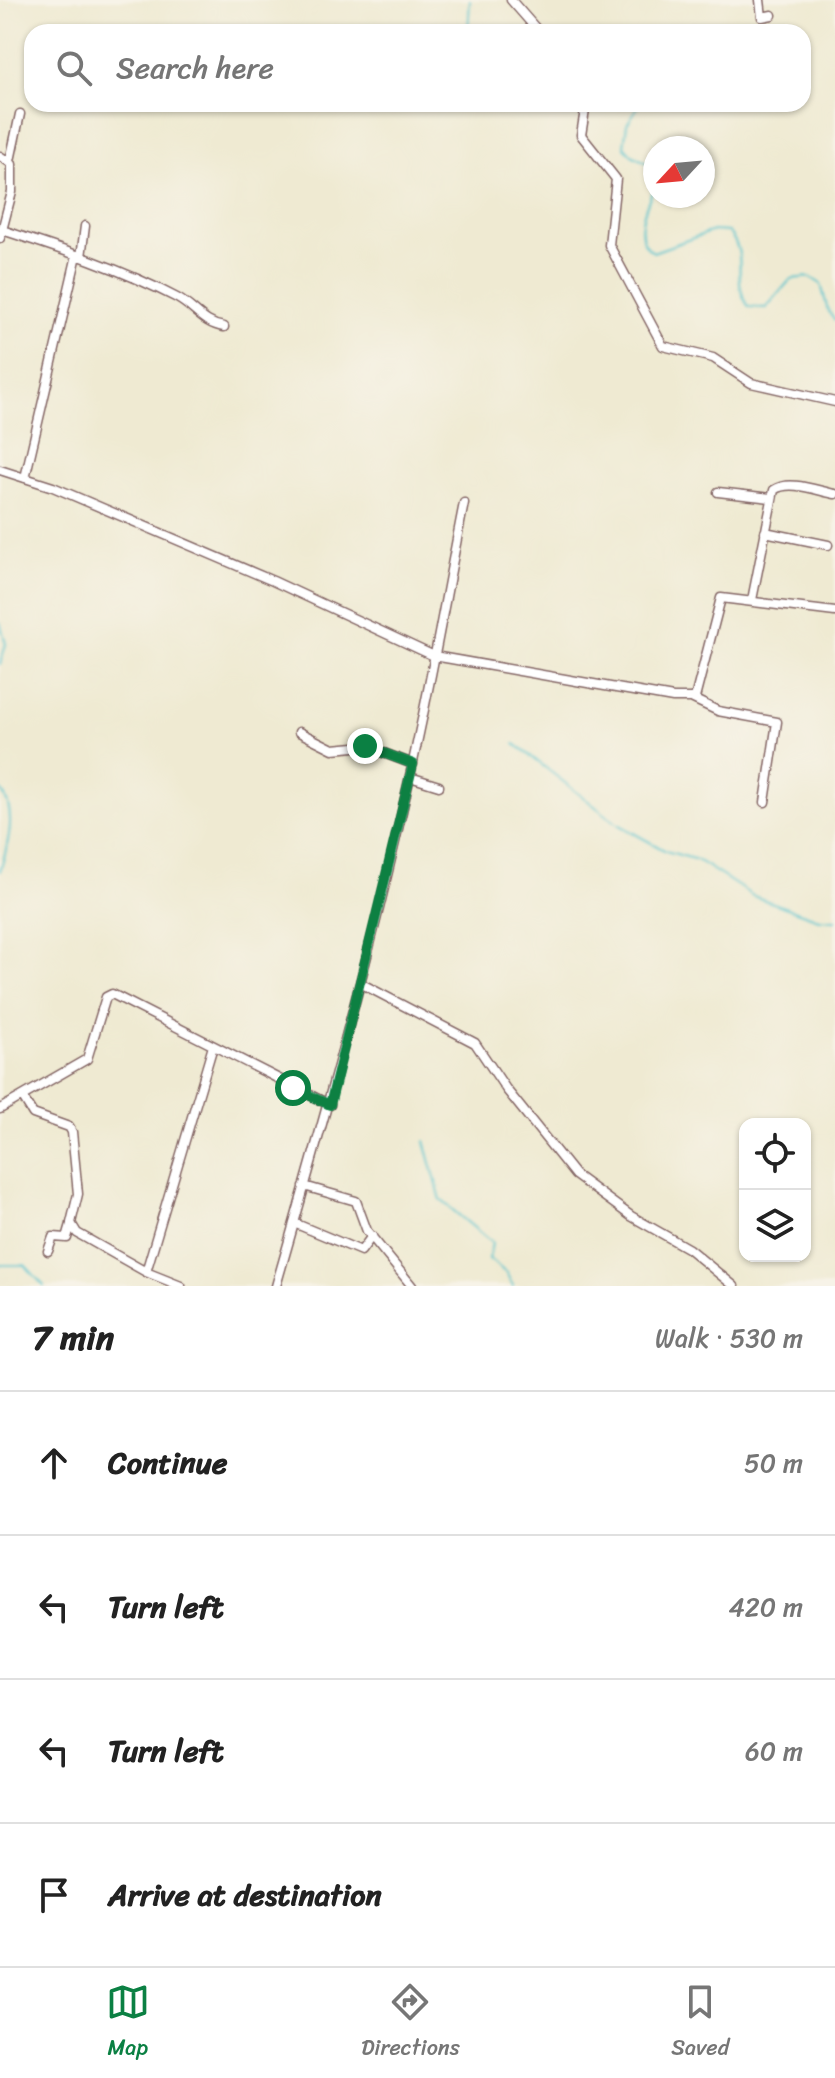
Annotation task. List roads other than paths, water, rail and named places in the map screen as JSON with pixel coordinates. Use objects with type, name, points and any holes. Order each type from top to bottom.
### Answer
[{"type":"street","points":[[511,0],[532,24]]},
{"type":"street","points":[[760,0],[762,17],[772,15]]},
{"type":"street","points":[[585,112],[581,135],[616,179],[609,245],[647,310],[656,338],[671,348],[713,358],[751,383],[835,402]]},
{"type":"street","points":[[20,114],[10,161],[14,180],[1,234],[79,256],[180,299],[202,318],[224,327]]},
{"type":"street","points":[[0,156],[10,161]]},
{"type":"street","points":[[25,478],[85,226]]},
{"type":"street","points":[[0,470],[287,587],[434,656],[693,699],[718,711],[777,722],[765,802]]},
{"type":"street","points":[[752,600],[771,498],[779,486],[835,494]]},
{"type":"street","points":[[718,492],[771,498]]},
{"type":"street","points":[[276,1286],[330,1105],[410,777],[464,503]]},
{"type":"street","points":[[765,532],[828,545]]},
{"type":"street","points":[[693,699],[700,685],[718,601],[725,597],[835,612]]},
{"type":"street","points":[[299,732],[333,749],[365,746],[413,764]]},
{"type":"street","points":[[410,777],[439,786]]},
{"type":"street","points":[[360,983],[475,1043],[506,1089],[575,1175],[631,1216],[681,1243],[734,1286]]},
{"type":"street","points":[[0,1109],[87,1059],[106,997],[110,994],[330,1105]]},
{"type":"street","points":[[146,1272],[213,1046]]},
{"type":"street","points":[[23,1098],[33,1114],[71,1129],[78,1194],[67,1238],[53,1237],[48,1251]]},
{"type":"street","points":[[304,1186],[353,1199],[372,1236],[412,1286]]},
{"type":"street","points":[[71,1223],[77,1233],[146,1272],[181,1286]]},
{"type":"street","points":[[294,1223],[361,1251],[372,1236]]},
{"type":"waterway","points":[[468,24],[470,0]]},
{"type":"waterway","points":[[635,112],[627,124],[624,146],[643,161]]},
{"type":"waterway","points":[[646,208],[642,238],[653,252],[713,231],[728,232],[738,250],[741,287],[749,307],[766,308],[791,279],[810,277],[821,284],[828,311],[835,321]]},
{"type":"waterway","points":[[0,622],[6,644],[0,664]]},
{"type":"waterway","points":[[515,744],[619,825],[666,851],[697,860],[753,896],[819,919],[835,920]]},
{"type":"waterway","points":[[0,789],[9,807],[10,818],[0,871]]},
{"type":"waterway","points":[[425,1141],[441,1200],[492,1243],[489,1259],[506,1273],[513,1286]]},
{"type":"waterway","points":[[0,1265],[25,1265],[44,1286]]}]
